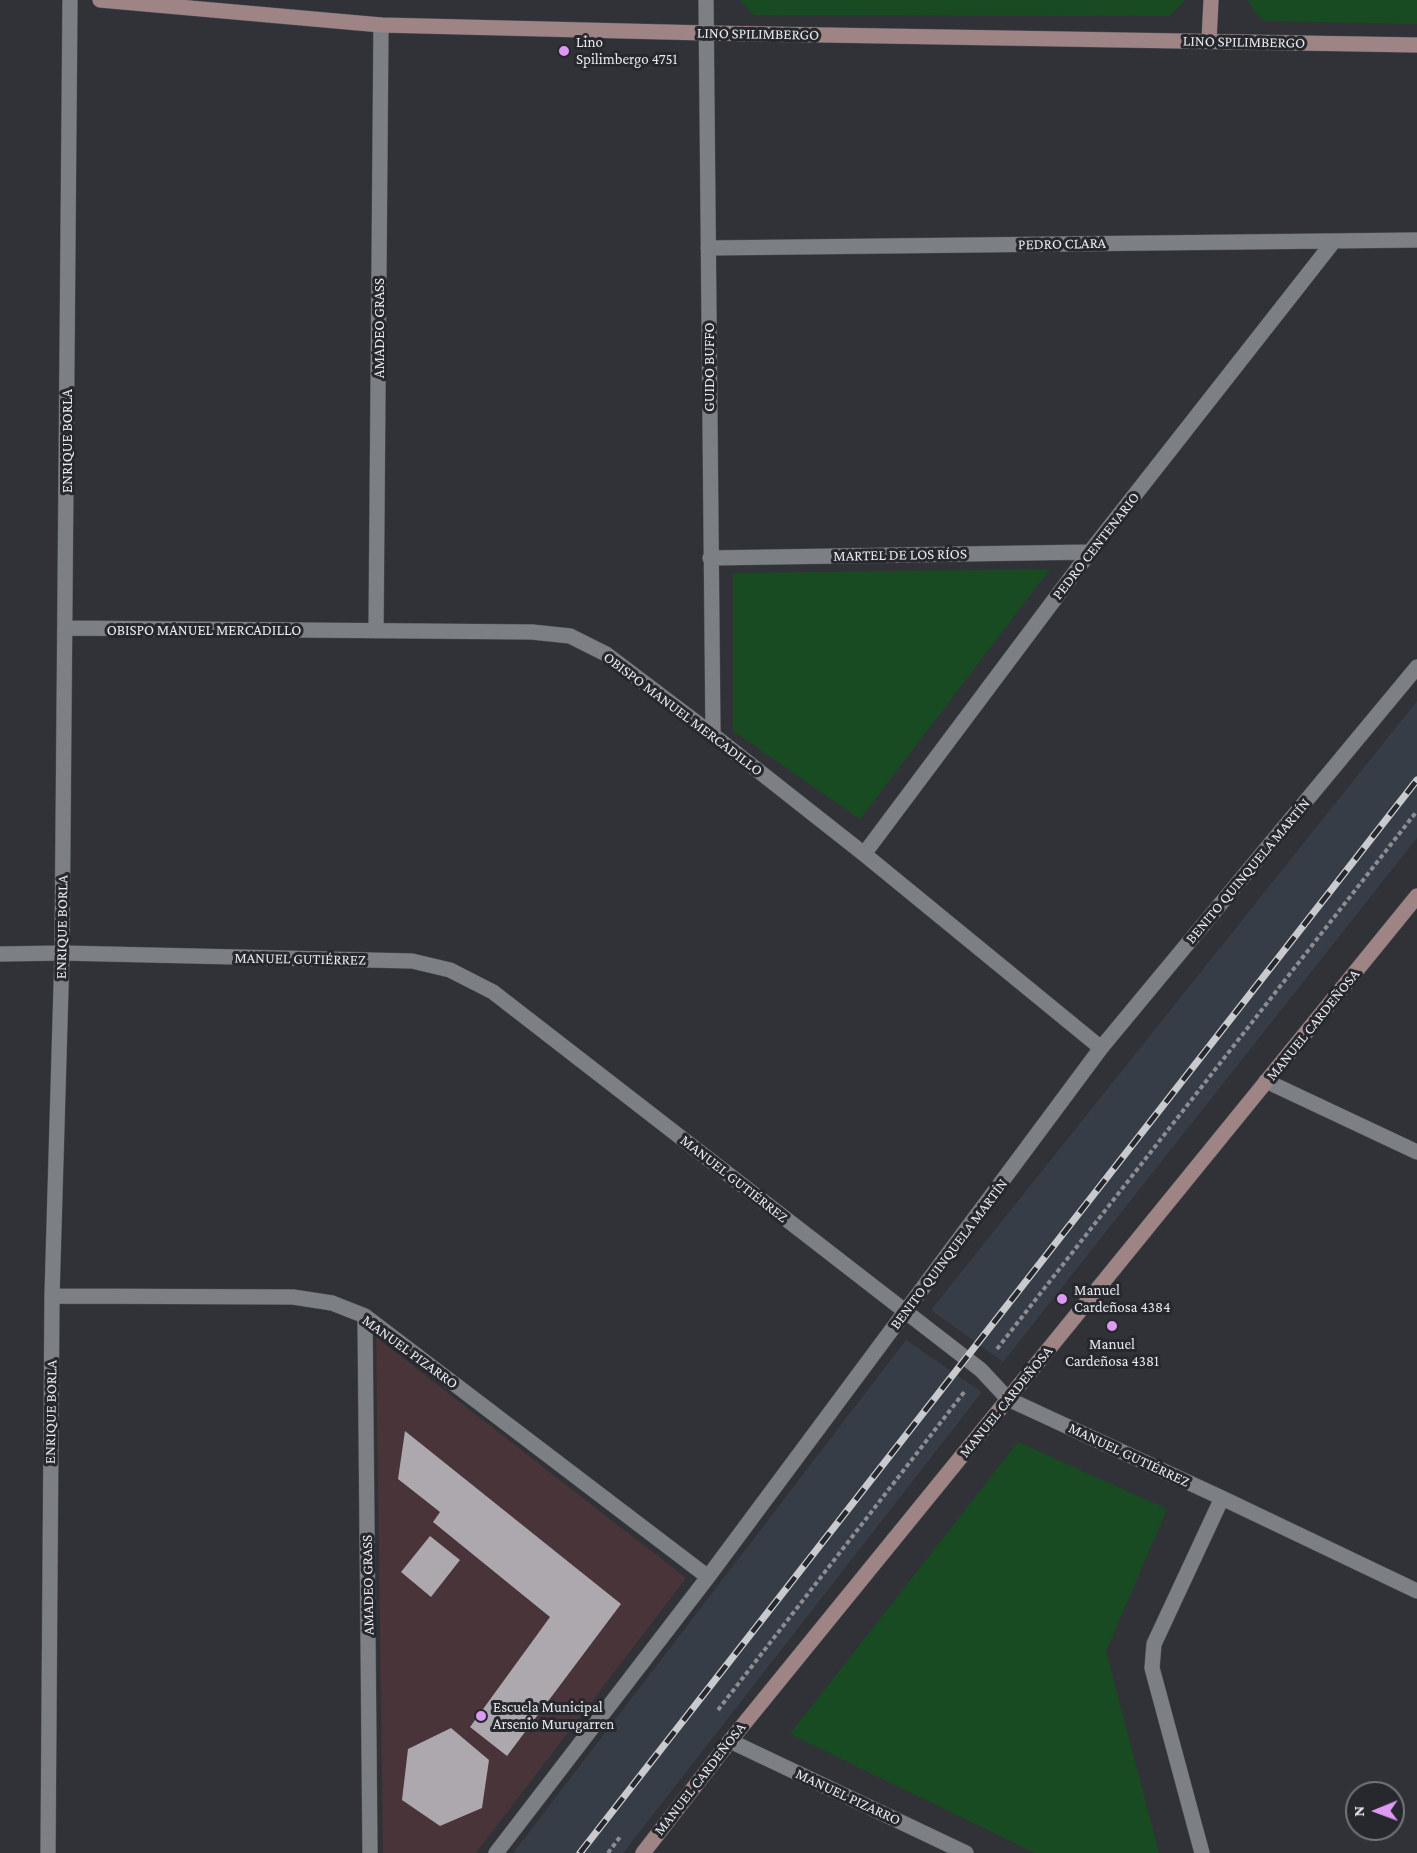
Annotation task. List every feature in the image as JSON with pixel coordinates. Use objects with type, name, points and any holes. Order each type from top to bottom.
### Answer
[{"type":"main road","name":"LINO SPILIMBERGO","points":[[100,0],[381,25],[1417,45]]},
{"type":"main road","points":[[1209,41],[1211,0]]},
{"type":"main road","name":"MANUEL CARDEÑOSA","points":[[643,1853],[730,1740],[1417,896]]},
{"type":"street","name":"ENRIQUE BORLA","points":[[48,1853],[52,1296],[62,953],[70,0]]},
{"type":"street","name":"GUIDO BUFFO","points":[[705,0],[713,735]]},
{"type":"street","name":"AMADEO GRASS","points":[[376,631],[381,25]]},
{"type":"street","name":"PEDRO CLARA","points":[[708,248],[1417,240]]},
{"type":"street","name":"PEDRO CENTENARIO","points":[[864,854],[1090,552],[1334,241]]},
{"type":"street","name":"MARTEL DE LOS RÍOS","points":[[710,558],[1090,552]]},
{"type":"street","name":"OBISPO MANUEL MERCADILLO","points":[[65,628],[532,632],[570,636],[606,654],[713,735],[864,854],[1101,1048]]},
{"type":"street","name":"BENITO QUINQUELA MARTÍN","points":[[496,1853],[708,1577],[1101,1048],[1417,667]]},
{"type":"street","name":"MANUEL GUTIÉRREZ","points":[[0,954],[62,953],[412,962],[450,970],[494,992],[981,1370],[1008,1399],[1417,1591]]},
{"type":"street","points":[[1266,1082],[1417,1152]]},
{"type":"street","name":"MANUEL PIZARRO","points":[[52,1296],[293,1297],[332,1303],[366,1316],[708,1577]]},
{"type":"street","name":"AMADEO GRASS","points":[[366,1316],[370,1853]]},
{"type":"street","points":[[1203,1853],[1152,1668],[1154,1644],[1222,1498]]},
{"type":"street","name":"MANUEL PIZARRO","points":[[730,1740],[966,1853]]},
{"type":"path","points":[[718,1711],[1417,811]]},
{"type":"path","points":[[608,1853],[622,1834]]},
{"type":"shaded area","points":[[1417,701],[1417,838],[1003,1362],[931,1310]]},
{"type":"shaded area","name":"Escuela Municipal Arsenio Murugarren","points":[[376,1337],[686,1578],[476,1853],[383,1853]]},
{"type":"shaded area","points":[[906,1340],[982,1392],[623,1853],[513,1853]]},
{"type":"green space","points":[[740,0],[1185,0],[1169,16],[754,15]]},
{"type":"green space","points":[[1248,0],[1417,0],[1417,24],[1265,21],[1254,11]]},
{"type":"green space","points":[[1050,569],[860,819],[733,731],[733,573]]},
{"type":"green space","points":[[1018,1442],[1167,1509],[1106,1651],[1159,1853],[1035,1853],[790,1734]]},
{"type":"building","points":[[405,1431],[621,1604],[507,1756],[470,1727],[550,1617],[433,1522],[440,1512],[398,1479]]},
{"type":"building","points":[[430,1536],[460,1560],[431,1597],[401,1572]]},
{"type":"building","points":[[451,1728],[489,1760],[482,1808],[440,1826],[402,1800],[408,1749]]},
{"type":"railway","points":[[580,1853],[1417,780]]},
{"type":"place","name":"Lino Spilimbergo 4751","points":[[564,51]]},
{"type":"place","name":"Manuel Cardeñosa 4384","points":[[1062,1299]]},
{"type":"place","name":"Manuel Cardeñosa 4381","points":[[1112,1326]]},
{"type":"place","name":"Escuela Municipal Arsenio Murugarren","points":[[481,1716]]}]
